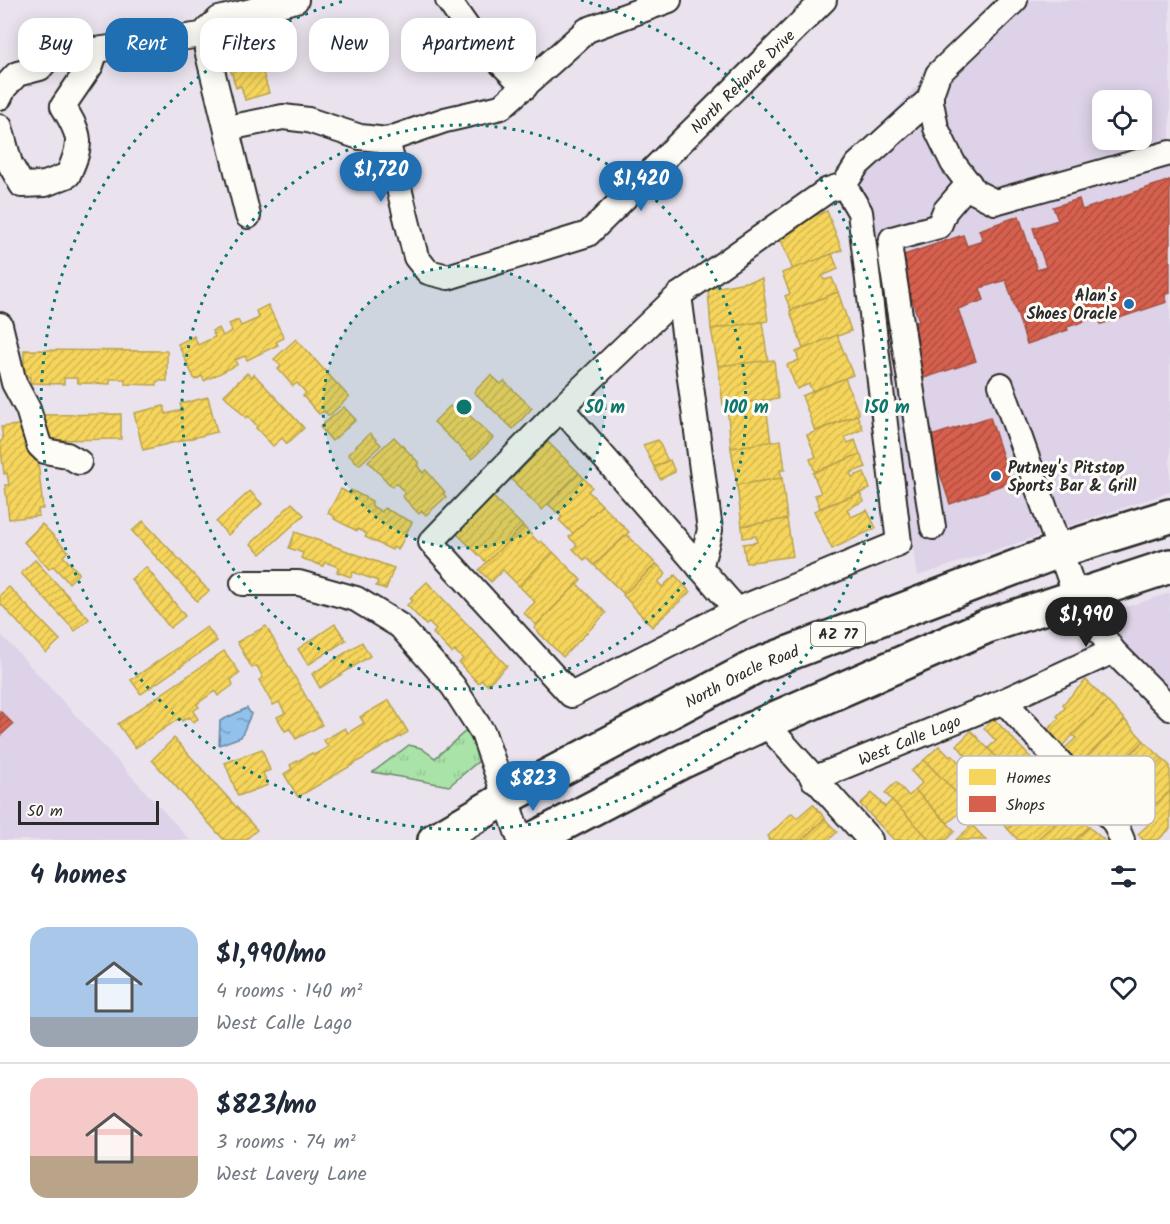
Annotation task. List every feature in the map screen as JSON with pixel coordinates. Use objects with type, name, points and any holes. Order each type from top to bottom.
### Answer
[{"type":"highway","name":"North Oracle Road","points":[[435,840],[506,798],[758,665],[1061,550],[1170,516]]},
{"type":"highway","points":[[532,840],[683,761],[987,626],[1170,566]]},
{"type":"street","points":[[223,18],[296,0]]},
{"type":"street","points":[[448,0],[471,33],[525,87]]},
{"type":"street","points":[[228,128],[283,117],[308,120],[360,137],[387,140],[446,120],[501,107],[587,30],[669,0]]},
{"type":"street","name":"North Reliance Drive","points":[[387,140],[416,257],[428,272],[448,277],[588,234],[824,0]]},
{"type":"street","points":[[1015,0],[938,74],[931,98],[936,128],[953,163],[975,192],[995,202],[1170,153]]},
{"type":"street","points":[[0,97],[4,88],[17,74],[40,68],[52,54],[72,48],[96,50],[200,35]]},
{"type":"street","points":[[0,127],[10,164],[22,185],[45,184],[68,175],[78,153],[78,130],[63,106],[91,65],[96,50]]},
{"type":"street","points":[[213,72],[248,216]]},
{"type":"street","points":[[844,185],[860,212],[899,543],[737,610],[571,695],[431,542],[561,408],[680,295],[828,190],[844,185],[856,165],[931,98]]},
{"type":"street","points":[[933,527],[890,251],[892,239],[939,226],[945,211],[969,183]]},
{"type":"street","points":[[680,295],[710,530],[700,568]]},
{"type":"street","points":[[0,325],[14,383],[28,409],[39,445],[45,452],[67,456],[79,462]]},
{"type":"street","points":[[1001,385],[1076,596],[1113,651],[1170,708]]},
{"type":"street","points":[[561,408],[737,610]]},
{"type":"street","points":[[243,583],[299,583],[356,598],[400,626],[453,686],[483,733],[520,840]]},
{"type":"street","name":"West Calle Lago","points":[[813,779],[1004,701],[1113,651]]},
{"type":"street","points":[[1004,701],[1054,756]]},
{"type":"street","points":[[765,723],[870,840]]},
{"type":"street","points":[[1115,825],[1122,840]]},
{"type":"shaded area","points":[[995,0],[1170,0],[1170,492],[918,576],[857,152]]},
{"type":"shaded area","points":[[1170,593],[1170,692],[1100,615]]},
{"type":"shaded area","points":[[0,633],[190,840],[0,840]]},
{"type":"green space","points":[[467,730],[481,759],[449,786],[373,772],[409,745],[421,748],[435,758]]},
{"type":"water","points":[[247,708],[251,714],[241,737],[219,745],[220,721]]},
{"type":"building: Homes","points":[[231,72],[263,72],[269,93],[245,100],[241,86],[236,88]]},
{"type":"building: Homes","points":[[827,211],[842,250],[793,270],[777,230]]},
{"type":"building: Homes","points":[[832,254],[838,269],[822,276],[824,280],[832,278],[838,292],[791,310],[785,296],[790,294],[782,273]]},
{"type":"building: Homes","points":[[762,279],[768,321],[711,329],[708,289]]},
{"type":"building: Homes","points":[[838,292],[851,331],[803,349],[790,311]]},
{"type":"building: Homes","points":[[268,305],[284,338],[276,342],[278,345],[247,360],[245,356],[235,360],[237,365],[204,381],[202,376],[195,380],[178,344],[194,336],[198,345],[215,337],[212,331],[219,328],[223,336],[232,331],[229,324],[238,320],[241,326],[259,318],[256,311]]},
{"type":"building: Homes","points":[[762,322],[768,361],[718,366],[711,329]]},
{"type":"building: Homes","points":[[837,335],[853,375],[812,391],[809,384],[797,389],[787,365],[799,360],[796,352]]},
{"type":"building: Homes","points":[[296,339],[349,397],[329,416],[324,411],[319,414],[303,396],[306,393],[297,383],[293,386],[278,369],[281,366],[274,359]]},
{"type":"building: Homes","points":[[24,350],[167,351],[167,381],[157,381],[157,385],[125,384],[125,379],[110,379],[110,384],[78,383],[77,378],[64,378],[64,384],[30,383],[30,377],[24,377]]},
{"type":"building: Homes","points":[[774,360],[778,399],[723,405],[718,366]]},
{"type":"building: Homes","points":[[247,373],[251,377],[254,374],[304,428],[287,444],[282,438],[273,446],[248,416],[246,418],[224,395]]},
{"type":"building: Homes","points":[[491,375],[501,384],[504,381],[532,408],[513,429],[474,392]]},
{"type":"building: Homes","points":[[845,378],[859,414],[815,431],[802,396]]},
{"type":"building: Homes","points":[[208,397],[217,432],[143,450],[134,413],[164,406],[166,414],[182,410],[180,404]]},
{"type":"building: Homes","points":[[765,400],[771,442],[731,448],[727,405]]},
{"type":"building: Homes","points":[[450,406],[461,417],[466,412],[493,438],[472,459],[434,422]]},
{"type":"building: Homes","points":[[344,407],[356,420],[332,441],[320,427]]},
{"type":"building: Homes","points":[[121,414],[121,439],[46,440],[43,415]]},
{"type":"building: Homes","points":[[857,415],[863,429],[845,437],[848,443],[855,440],[860,454],[815,472],[810,459],[816,457],[807,435]]},
{"type":"building: Homes","points":[[26,424],[36,443],[43,509],[38,509],[39,516],[9,519],[5,485],[9,485],[7,473],[4,474],[0,442],[3,439],[1,427]]},
{"type":"building: Homes","points":[[370,433],[381,445],[359,465],[348,454]]},
{"type":"building: Homes","points":[[394,437],[419,463],[417,465],[423,473],[426,470],[445,492],[443,493],[446,497],[426,515],[422,511],[419,514],[402,496],[405,493],[396,483],[392,487],[368,461]]},
{"type":"building: Homes","points":[[658,440],[668,461],[654,467],[643,445]]},
{"type":"building: Homes","points":[[781,440],[785,470],[780,470],[782,478],[737,485],[731,448]]},
{"type":"building: Homes","points":[[548,442],[579,473],[542,510],[511,479]]},
{"type":"building: Homes","points":[[860,454],[866,467],[850,473],[852,477],[864,472],[870,489],[820,508],[815,495],[821,493],[813,473]]},
{"type":"building: Homes","points":[[670,460],[675,472],[660,479],[654,467]]},
{"type":"building: Homes","points":[[579,473],[592,487],[588,491],[602,505],[573,534],[559,520],[562,517],[548,504]]},
{"type":"building: Homes","points":[[782,478],[787,519],[742,526],[737,485]]},
{"type":"building: Homes","points":[[341,489],[350,494],[351,490],[372,501],[372,506],[382,512],[384,508],[412,522],[398,550],[393,547],[392,550],[365,537],[367,534],[334,519],[335,517],[328,513]]},
{"type":"building: Homes","points":[[250,491],[262,504],[228,535],[216,522]]},
{"type":"building: Homes","points":[[860,493],[864,501],[847,509],[851,517],[867,510],[876,528],[832,549],[814,511]]},
{"type":"building: Homes","points":[[491,495],[523,526],[487,563],[455,532]]},
{"type":"building: Homes","points":[[292,503],[304,515],[261,554],[251,544]]},
{"type":"building: Homes","points":[[602,505],[629,532],[594,565],[587,558],[584,560],[573,549],[577,545],[569,537]]},
{"type":"building: Homes","points":[[787,519],[793,556],[746,563],[743,544],[757,542],[756,536],[743,538],[742,526]]},
{"type":"building: Homes","points":[[143,521],[209,591],[197,601],[132,531]]},
{"type":"building: Homes","points":[[42,524],[68,551],[63,556],[79,573],[69,583],[53,566],[49,569],[24,542]]},
{"type":"building: Homes","points":[[523,526],[539,543],[541,541],[553,552],[519,586],[503,570],[491,582],[479,570]]},
{"type":"building: Homes","points":[[295,532],[394,568],[386,589],[376,586],[378,581],[353,572],[351,577],[337,572],[338,567],[325,562],[323,566],[301,558],[303,553],[289,548]]},
{"type":"building: Homes","points":[[627,535],[656,564],[624,594],[594,565]]},
{"type":"building: Homes","points":[[553,552],[581,580],[536,625],[524,613],[535,602],[519,586]]},
{"type":"building: Homes","points":[[35,560],[89,619],[75,631],[21,573]]},
{"type":"building: Homes","points":[[657,564],[666,574],[658,582],[662,587],[675,575],[690,592],[652,627],[623,595]]},
{"type":"building: Homes","points":[[146,567],[185,616],[170,628],[131,579]]},
{"type":"building: Homes","points":[[427,582],[507,666],[487,685],[482,680],[478,683],[459,663],[463,659],[455,651],[452,653],[433,633],[436,630],[429,623],[426,625],[407,605],[413,600],[410,598]]},
{"type":"building: Homes","points":[[577,584],[606,613],[563,657],[534,628]]},
{"type":"building: Homes","points":[[9,587],[60,640],[46,653],[0,603],[0,595]]},
{"type":"building: Homes","points":[[335,624],[346,640],[308,665],[298,649]]},
{"type":"building: Homes","points":[[266,626],[322,725],[296,739],[290,729],[285,731],[277,717],[285,713],[279,702],[273,705],[259,680],[263,678],[257,666],[252,668],[237,642]]},
{"type":"building: Homes","points":[[207,627],[217,641],[141,694],[131,680]]},
{"type":"building: Homes","points":[[362,642],[370,656],[320,688],[312,674]]},
{"type":"building: Homes","points":[[224,651],[240,673],[231,680],[233,685],[218,696],[215,691],[197,704],[199,707],[193,711],[198,719],[193,722],[189,717],[182,721],[180,718],[135,748],[118,724]]},
{"type":"building: Homes","points":[[1086,680],[1107,701],[1062,746],[1047,731],[1065,708],[1063,704]]},
{"type":"building: Homes","points":[[389,700],[408,732],[298,797],[284,774],[292,769],[290,765],[328,747],[324,740],[345,728],[348,733],[364,723],[360,717]]},
{"type":"building: Homes","points":[[1107,701],[1125,720],[1087,756],[1071,756],[1064,749],[1076,738],[1072,735]]},
{"type":"building: Homes","points":[[994,719],[1029,756],[995,756],[988,748],[996,741],[984,728]]},
{"type":"building: Homes","points":[[1125,720],[1144,741],[1128,756],[1087,756]]},
{"type":"building: Homes","points":[[971,731],[995,756],[966,756],[957,745]]},
{"type":"building: Homes","points":[[174,738],[257,830],[245,840],[224,840],[152,760]]},
{"type":"building: Homes","points":[[1144,741],[1163,759],[1155,767],[1155,756],[1129,756]]},
{"type":"building: Homes","points":[[939,746],[950,757],[952,755],[957,760],[957,794],[924,760]]},
{"type":"building: Homes","points":[[262,749],[270,770],[263,773],[268,785],[238,796],[225,763]]},
{"type":"building: Homes","points":[[1163,759],[1170,766],[1170,791],[1157,804],[1155,802],[1155,767]]},
{"type":"building: Homes","points":[[924,760],[957,794],[957,815],[948,823],[915,790],[922,783],[911,771]]},
{"type":"building: Homes","points":[[896,782],[909,796],[915,790],[955,831],[946,840],[930,840],[885,793]]},
{"type":"building: Homes","points":[[1170,791],[1170,829],[1158,840],[1143,840],[1138,834],[1148,825],[1155,825],[1155,805]]},
{"type":"building: Homes","points":[[872,793],[885,807],[892,800],[930,840],[894,840],[860,804]]},
{"type":"building: Homes","points":[[813,804],[825,818],[802,840],[769,840],[768,836],[792,813],[797,818]]},
{"type":"building: Homes","points":[[825,819],[837,832],[829,840],[802,840]]},
{"type":"building: Homes","points":[[972,825],[986,840],[956,840]]},
{"type":"building: Homes","points":[[1012,825],[1053,825],[1037,840],[1018,840],[1008,829]]},
{"type":"building: Homes","points":[[1053,825],[1087,825],[1089,827],[1075,840],[1037,840]]},
{"type":"building: Homes","points":[[1089,827],[1104,840],[1075,840]]},
{"type":"building: Shops","points":[[1170,180],[1170,293],[1165,295],[1167,302],[1101,324],[1098,317],[1027,344],[1006,280],[980,288],[984,300],[958,309],[976,361],[924,378],[906,326],[919,321],[898,257],[963,235],[967,246],[983,241],[979,230],[1019,216],[1037,270],[1046,267],[1033,228],[1058,220],[1053,207],[1079,199],[1082,210]]},
{"type":"building: Shops","points":[[990,417],[1009,476],[1005,484],[950,504],[928,437]]},
{"type":"building: Shops","points":[[0,711],[13,724],[0,736]]},
{"type":"place","name":"Alan's Shoes Oracle","points":[[1129,304]]},
{"type":"place","name":"Putney's Pitstop Sports Bar & Grill","points":[[996,476]]}]
